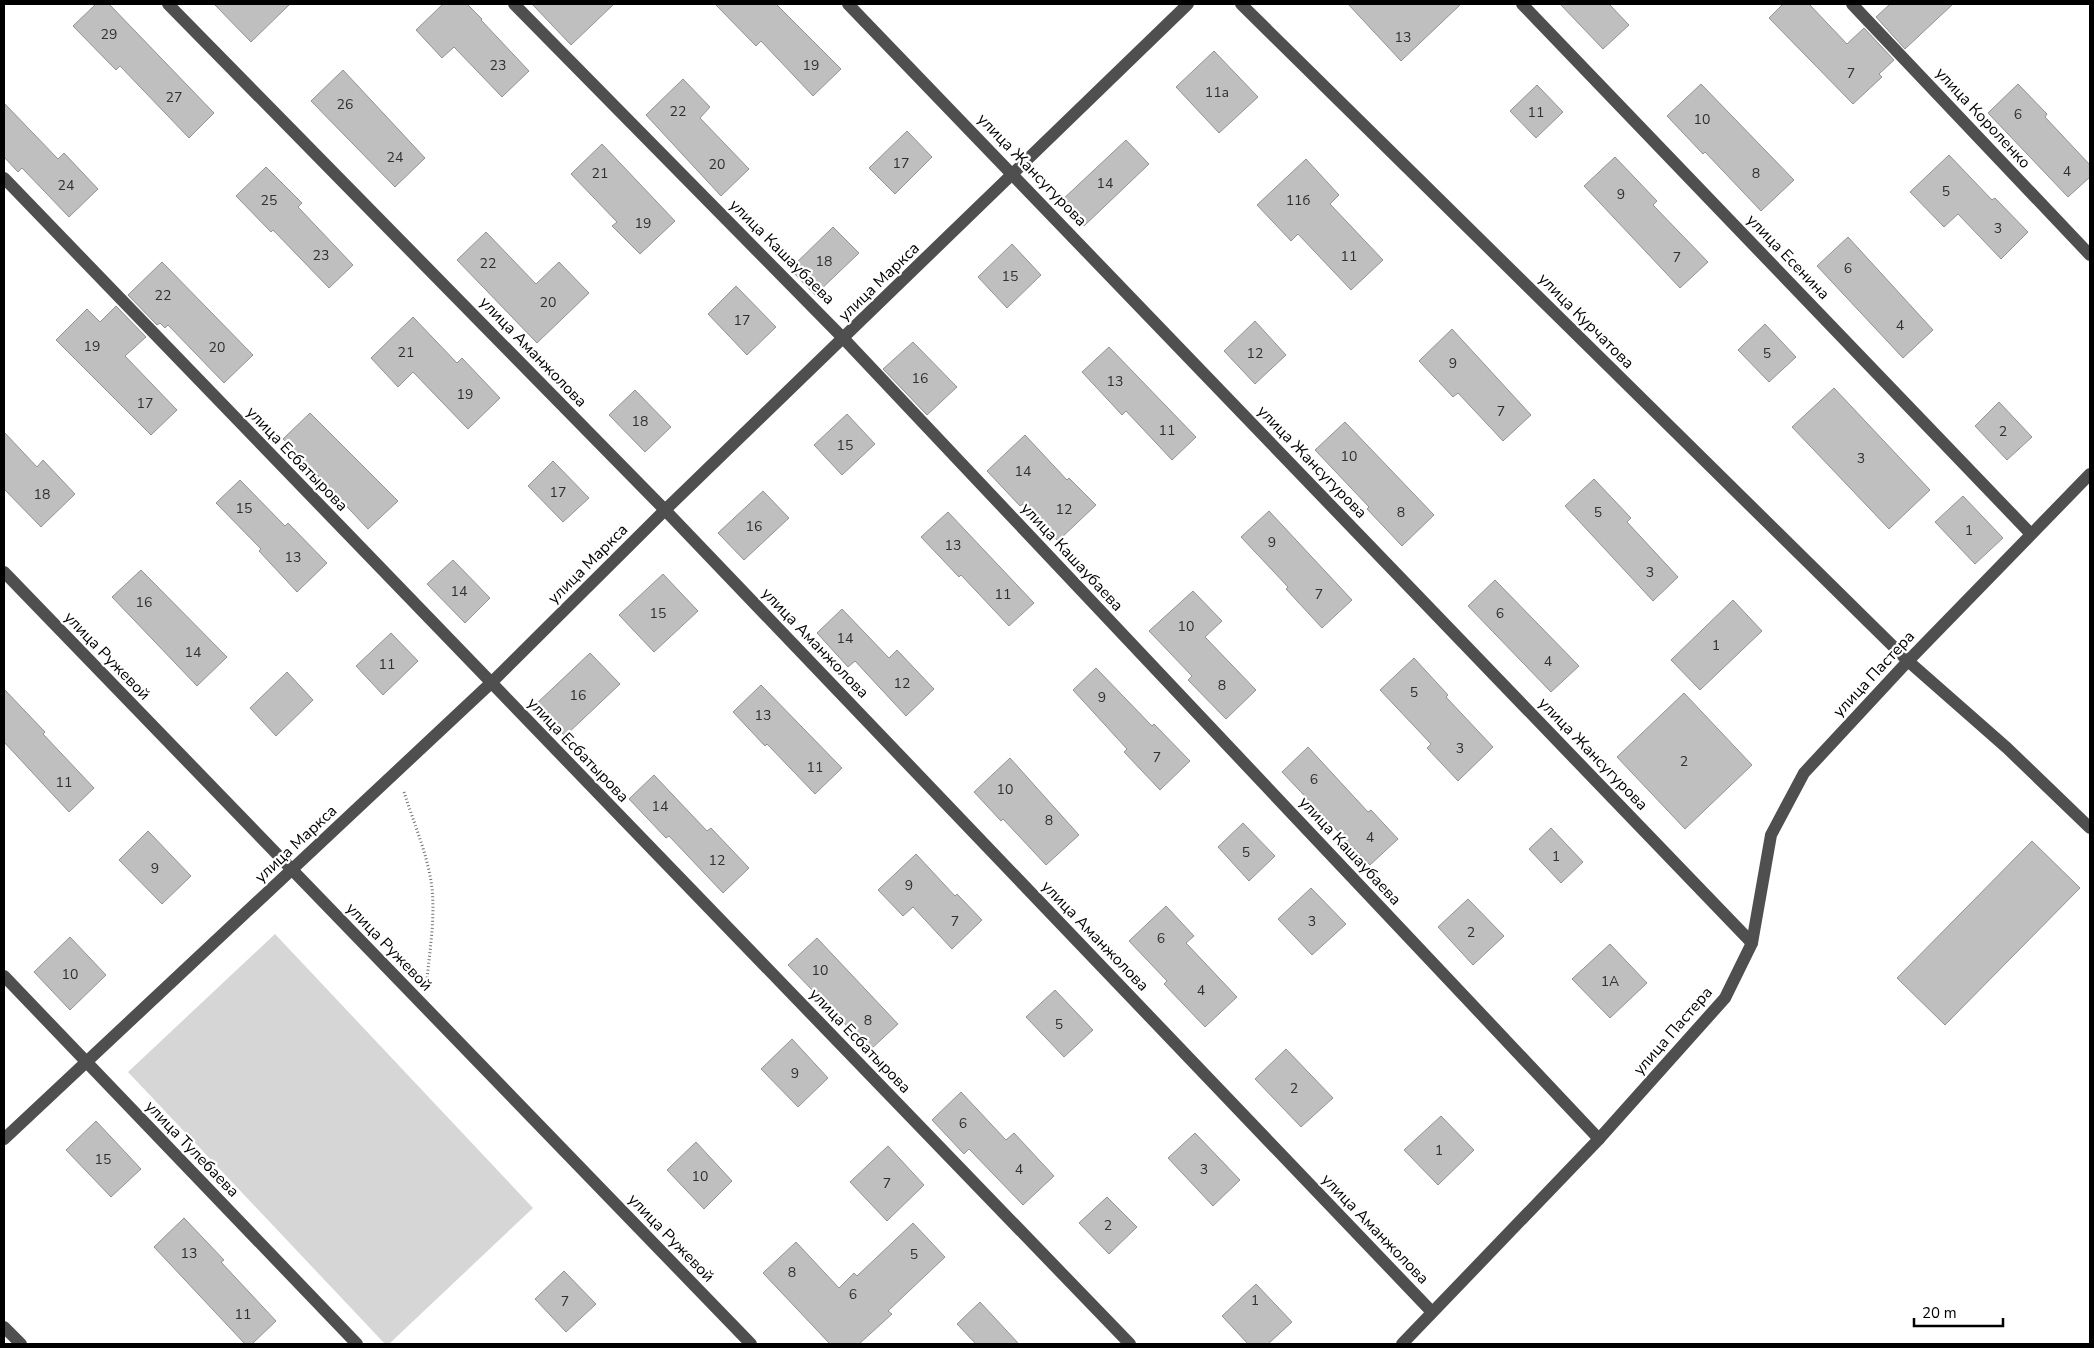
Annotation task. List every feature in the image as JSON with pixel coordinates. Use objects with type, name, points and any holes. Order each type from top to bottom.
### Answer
[{"type":"street","name":"улица Аманжолова","points":[[168,4],[666,510],[1432,1312]]},
{"type":"street","name":"улица Кашаубаева","points":[[514,4],[844,339],[1599,1139]]},
{"type":"street","name":"улица Жансугурова","points":[[848,4],[1014,174],[1752,944]]},
{"type":"street","name":"улица Маркса","points":[[4,1139],[491,683],[666,510],[1188,4]]},
{"type":"street","name":"улица Курчатова","points":[[1241,4],[1908,660],[2007,748],[2090,828]]},
{"type":"street","name":"улица Есенина","points":[[1522,4],[2030,534]]},
{"type":"street","name":"улица Короленко","points":[[1852,4],[2090,255]]},
{"type":"street","name":"улица Есбатырова","points":[[4,178],[1130,1344]]},
{"type":"street","name":"улица Пастера","points":[[1402,1344],[1599,1139],[1725,998],[1752,944],[1771,835],[1804,773],[1908,660],[2090,474]]},
{"type":"street","name":"улица Ружевой","points":[[4,572],[751,1344]]},
{"type":"street","name":"улица Тулебаева","points":[[4,976],[357,1344]]},
{"type":"street","points":[[4,1327],[21,1344]]},
{"type":"path","points":[[398,771],[426,857],[432,887],[434,919],[424,1007]]},
{"type":"shaded area","points":[[275,934],[533,1208],[389,1344],[385,1344],[128,1072]]},
{"type":"building","points":[[96,4],[109,4],[214,113],[189,138],[120,66],[116,70],[73,26]]},
{"type":"building","points":[[214,4],[290,4],[251,42]]},
{"type":"building","points":[[443,4],[467,4],[529,71],[502,97],[454,47],[442,58],[416,30]]},
{"type":"building","points":[[532,4],[614,4],[571,45]]},
{"type":"building","points":[[715,4],[776,4],[841,69],[813,96],[761,41],[756,46]]},
{"type":"building","points":[[1348,4],[1461,4],[1401,61]]},
{"type":"building","points":[[1560,4],[1609,4],[1629,25],[1603,49]]},
{"type":"building","points":[[1783,4],[1809,4],[1847,44],[1864,28],[1894,60],[1879,74],[1882,77],[1853,104],[1769,18]]},
{"type":"building","points":[[1890,4],[1953,4],[1905,49],[1876,17]]},
{"type":"building","points":[[1214,51],[1258,97],[1219,133],[1176,87]]},
{"type":"building","points":[[343,70],[425,158],[395,187],[311,101]]},
{"type":"building","points":[[683,79],[710,107],[700,118],[749,169],[721,196],[646,115]]},
{"type":"building","points":[[1701,84],[1794,180],[1761,211],[1705,152],[1703,154],[1667,116]]},
{"type":"building","points":[[2018,84],[2047,114],[2045,117],[2090,165],[2090,177],[2068,197],[1988,113]]},
{"type":"building","points":[[1537,85],[1563,112],[1536,138],[1510,111]]},
{"type":"building","points":[[4,103],[58,159],[64,153],[98,189],[69,217],[22,168],[18,172],[4,157]]},
{"type":"building","points":[[907,131],[932,157],[895,194],[869,168]]},
{"type":"building","points":[[1126,140],[1149,164],[1084,226],[1061,201]]},
{"type":"building","points":[[602,144],[675,221],[640,254],[612,226],[617,222],[571,174]]},
{"type":"building","points":[[1949,155],[1992,200],[1995,198],[2028,232],[2001,259],[1958,214],[1944,227],[1910,192]]},
{"type":"building","points":[[1615,157],[1657,201],[1653,205],[1708,262],[1680,288],[1584,186]]},
{"type":"building","points":[[1306,159],[1339,195],[1330,204],[1383,260],[1351,290],[1298,234],[1291,241],[1257,205]]},
{"type":"building","points":[[266,167],[302,203],[298,207],[353,265],[329,288],[273,230],[271,232],[236,196]]},
{"type":"building","points":[[833,227],[859,253],[815,295],[790,269]]},
{"type":"building","points":[[486,232],[536,284],[559,262],[589,293],[537,343],[457,260]]},
{"type":"building","points":[[1848,237],[1933,330],[1903,358],[1817,266]]},
{"type":"building","points":[[1012,244],[1041,275],[1007,308],[978,277]]},
{"type":"building","points":[[162,262],[253,355],[224,383],[168,325],[165,328],[160,323],[157,325],[128,295]]},
{"type":"building","points":[[736,286],[776,327],[747,355],[708,314]]},
{"type":"building","points":[[116,306],[146,337],[125,356],[177,410],[151,435],[56,340],[87,309],[100,322]]},
{"type":"building","points":[[413,317],[457,363],[462,358],[500,398],[468,429],[413,372],[398,387],[371,358]]},
{"type":"building","points":[[1255,321],[1286,355],[1255,384],[1224,351]]},
{"type":"building","points":[[1765,324],[1796,357],[1769,382],[1738,350]]},
{"type":"building","points":[[1452,329],[1531,415],[1503,441],[1458,393],[1453,397],[1419,361]]},
{"type":"building","points":[[913,342],[957,387],[927,415],[883,369]]},
{"type":"building","points":[[1109,347],[1196,437],[1172,460],[1126,411],[1122,415],[1082,372]]},
{"type":"building","points":[[1834,388],[1930,490],[1889,529],[1792,427]]},
{"type":"building","points":[[635,390],[671,427],[645,452],[609,415]]},
{"type":"building","points":[[1999,402],[2032,437],[2007,460],[1975,426]]},
{"type":"building","points":[[310,413],[398,501],[368,529],[283,439]]},
{"type":"building","points":[[847,414],[875,444],[842,475],[814,445]]},
{"type":"building","points":[[1345,422],[1434,515],[1402,546],[1367,509],[1369,507],[1315,450]]},
{"type":"building","points":[[4,432],[37,467],[43,460],[75,494],[41,527],[4,489]]},
{"type":"building","points":[[1025,435],[1067,480],[1069,478],[1096,505],[1058,541],[1023,504],[1020,506],[987,471]]},
{"type":"building","points":[[553,461],[589,498],[563,522],[528,486]]},
{"type":"building","points":[[1594,479],[1631,518],[1627,522],[1678,577],[1653,601],[1565,506]]},
{"type":"building","points":[[240,480],[285,526],[288,523],[327,563],[297,592],[259,551],[261,549],[216,503]]},
{"type":"building","points":[[763,491],[789,518],[744,560],[718,533]]},
{"type":"building","points":[[1963,496],[2003,538],[1975,564],[1935,522]]},
{"type":"building","points":[[1269,511],[1352,600],[1322,628],[1286,589],[1288,587],[1241,537]]},
{"type":"building","points":[[948,512],[1034,603],[1009,626],[961,575],[959,577],[921,537]]},
{"type":"building","points":[[453,560],[490,598],[465,623],[427,584]]},
{"type":"building","points":[[141,570],[227,657],[197,686],[112,597]]},
{"type":"building","points":[[663,574],[698,611],[654,652],[619,615]]},
{"type":"building","points":[[1495,580],[1579,666],[1551,692],[1468,606]]},
{"type":"building","points":[[1193,591],[1222,621],[1205,637],[1256,690],[1226,719],[1188,680],[1192,676],[1149,631]]},
{"type":"building","points":[[1733,600],[1762,631],[1700,690],[1671,660]]},
{"type":"building","points":[[842,609],[889,658],[897,650],[934,689],[906,716],[855,661],[848,667],[817,633]]},
{"type":"building","points":[[391,633],[418,661],[383,695],[356,666]]},
{"type":"building","points":[[590,653],[620,684],[565,736],[535,705]]},
{"type":"building","points":[[1414,658],[1448,695],[1446,697],[1493,747],[1458,781],[1427,748],[1431,744],[1380,690]]},
{"type":"building","points":[[1096,668],[1152,726],[1154,724],[1190,761],[1160,790],[1124,752],[1127,749],[1073,690]]},
{"type":"building","points":[[287,672],[313,700],[276,736],[250,708]]},
{"type":"building","points":[[761,685],[842,768],[815,794],[733,712]]},
{"type":"building","points":[[4,689],[94,788],[69,812],[4,742]]},
{"type":"building","points":[[1684,693],[1752,765],[1685,829],[1617,757]]},
{"type":"building","points":[[1308,747],[1368,812],[1371,810],[1398,839],[1370,865],[1282,772]]},
{"type":"building","points":[[1010,758],[1079,835],[1046,865],[1003,819],[1001,821],[974,792]]},
{"type":"building","points":[[654,775],[707,831],[711,828],[749,868],[723,893],[669,836],[666,838],[629,799]]},
{"type":"building","points":[[1243,823],[1275,856],[1249,881],[1218,847]]},
{"type":"building","points":[[1551,828],[1583,862],[1561,883],[1529,849]]},
{"type":"building","points":[[148,831],[191,876],[162,904],[119,860]]},
{"type":"building","points":[[2032,841],[2080,888],[1945,1025],[1897,978]]},
{"type":"building","points":[[916,854],[955,896],[957,894],[982,920],[952,949],[913,907],[903,916],[878,890]]},
{"type":"building","points":[[1311,888],[1346,924],[1312,955],[1278,919]]},
{"type":"building","points":[[1468,899],[1504,936],[1473,965],[1438,927]]},
{"type":"building","points":[[1166,906],[1194,936],[1186,943],[1237,997],[1205,1027],[1164,984],[1167,981],[1129,941]]},
{"type":"building","points":[[70,937],[106,975],[70,1010],[34,972]]},
{"type":"building","points":[[817,938],[898,1024],[870,1050],[788,965]]},
{"type":"building","points":[[1610,944],[1647,983],[1610,1018],[1572,979]]},
{"type":"building","points":[[1055,990],[1093,1030],[1064,1057],[1026,1017]]},
{"type":"building","points":[[792,1039],[828,1078],[798,1107],[761,1069]]},
{"type":"building","points":[[1286,1049],[1333,1098],[1301,1127],[1255,1079]]},
{"type":"building","points":[[961,1092],[1006,1140],[1014,1133],[1054,1176],[1023,1205],[969,1149],[964,1154],[932,1120]]},
{"type":"building","points":[[1441,1116],[1474,1150],[1438,1185],[1404,1150]]},
{"type":"building","points":[[96,1121],[141,1169],[111,1197],[66,1150]]},
{"type":"building","points":[[1195,1133],[1240,1180],[1213,1206],[1168,1158]]},
{"type":"building","points":[[696,1142],[732,1181],[704,1209],[667,1170]]},
{"type":"building","points":[[888,1146],[924,1185],[887,1221],[850,1182]]},
{"type":"building","points":[[1107,1197],[1137,1227],[1109,1254],[1079,1223]]},
{"type":"building","points":[[184,1218],[224,1260],[221,1262],[276,1321],[252,1344],[245,1344],[154,1247]]},
{"type":"building","points":[[913,1223],[945,1257],[888,1311],[892,1314],[859,1344],[830,1344],[763,1273],[796,1242],[839,1288],[854,1273],[857,1276]]},
{"type":"building","points":[[564,1271],[596,1304],[566,1332],[535,1299]]},
{"type":"building","points":[[1256,1284],[1292,1322],[1268,1344],[1248,1344],[1222,1316]]},
{"type":"building","points":[[980,1302],[1019,1344],[976,1344],[957,1324]]}]
